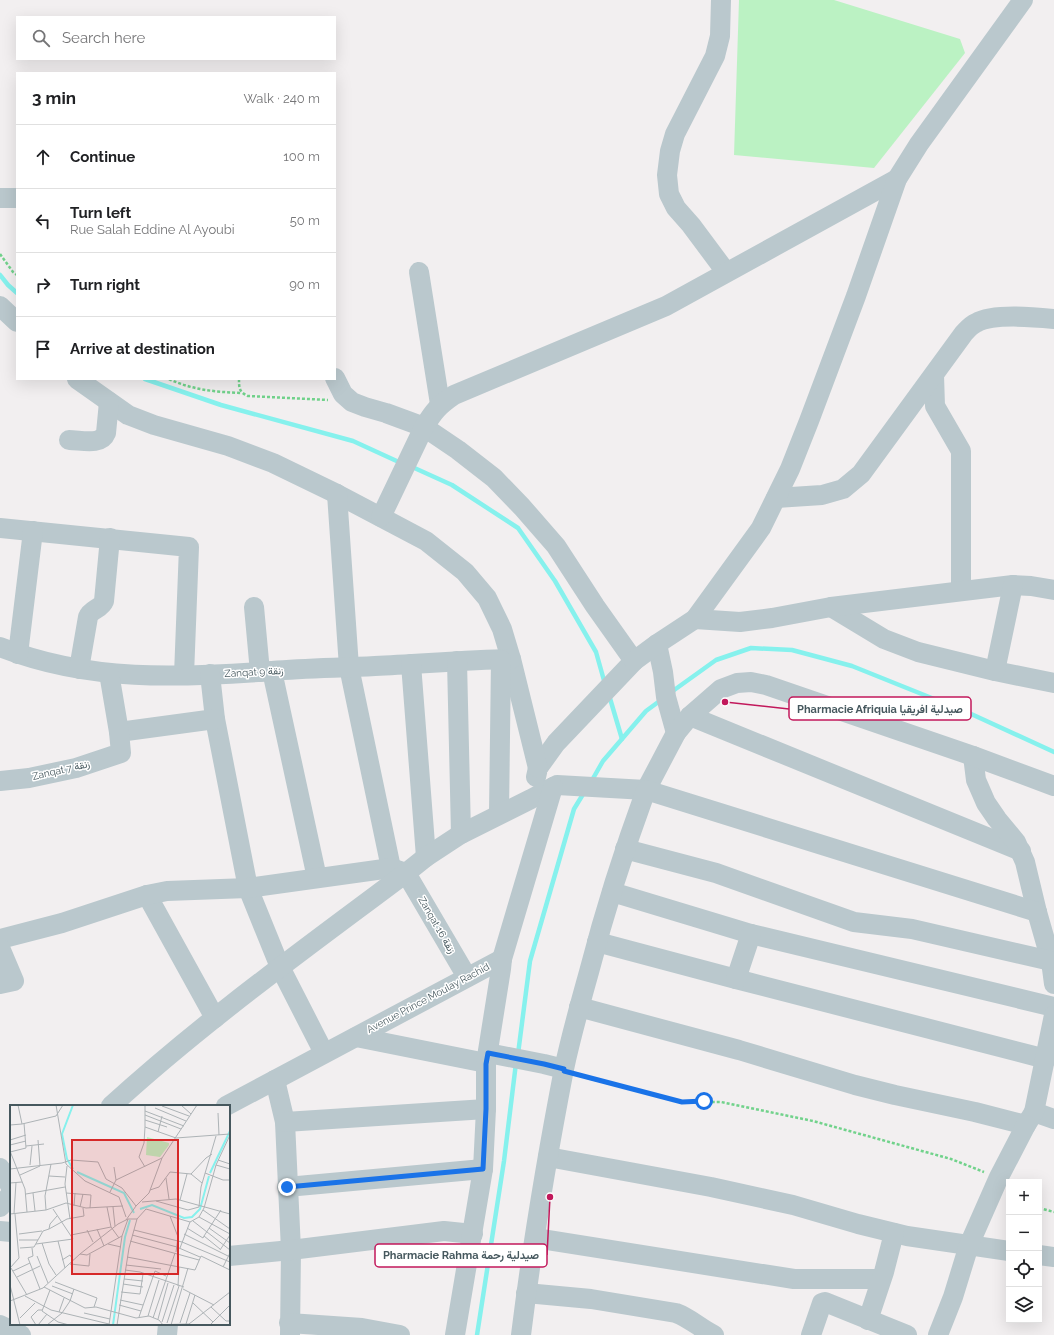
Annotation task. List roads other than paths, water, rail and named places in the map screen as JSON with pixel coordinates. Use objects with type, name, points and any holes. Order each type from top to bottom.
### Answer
[{"type":"street","points":[[721,0],[720,36],[715,56],[675,134],[670,151],[667,175],[668,194],[676,208],[691,225],[726,272]]},
{"type":"street","points":[[531,799],[538,768],[556,743],[634,661],[659,653],[695,619],[761,528],[790,469],[812,414],[856,296],[897,179],[919,144],[1023,0]]},
{"type":"street","points":[[381,517],[420,435],[431,415],[440,404],[454,395],[666,306],[897,179]]},
{"type":"street","points":[[0,198],[16,198]]},
{"type":"street","points":[[419,272],[440,404]]},
{"type":"street","points":[[0,306],[16,321]]},
{"type":"street","points":[[776,498],[822,495],[843,488],[861,474],[964,333],[976,323],[992,317],[1054,318]]},
{"type":"street","points":[[934,375],[935,406],[961,451],[961,591]]},
{"type":"street","points":[[78,380],[128,415],[154,425],[234,448],[273,463],[337,494],[426,541],[465,572],[487,598],[502,628],[506,660],[538,768]]},
{"type":"street","points":[[336,380],[343,394],[352,402],[386,413],[420,435],[458,450],[494,478],[556,546],[595,606],[634,661]]},
{"type":"street","points":[[69,440],[101,440],[106,433],[109,402]]},
{"type":"street","name":"Zanqat 16 زنقة","points":[[337,494],[349,667],[399,870],[467,977]]},
{"type":"street","points":[[0,528],[33,530],[189,547],[184,675]]},
{"type":"street","points":[[9,650],[33,530]]},
{"type":"street","points":[[79,669],[88,617],[92,611],[101,606],[104,601],[110,538]]},
{"type":"street","points":[[695,619],[740,622],[772,618],[831,607],[916,598],[1013,585],[1054,590]]},
{"type":"street","points":[[995,671],[1013,585]]},
{"type":"street","points":[[254,607],[266,671],[317,878]]},
{"type":"street","points":[[831,607],[865,629],[884,639],[918,652],[995,671],[1054,683]]},
{"type":"street","name":"Zanqat 9 زنقة","points":[[9,650],[45,662],[79,669],[144,676],[506,660]]},
{"type":"street","points":[[659,653],[666,697],[676,733]]},
{"type":"street","points":[[499,814],[506,660]]},
{"type":"street","points":[[457,661],[461,834]]},
{"type":"street","points":[[411,664],[426,857]]},
{"type":"street","points":[[109,673],[119,732],[215,719]]},
{"type":"street","points":[[210,674],[215,719],[248,888],[280,967],[324,1053]]},
{"type":"street","points":[[521,1335],[526,1293],[548,1157],[564,1070],[579,1007],[625,849],[646,790],[676,733],[690,716],[722,689],[737,683],[751,682],[766,685],[1054,786]]},
{"type":"street","points":[[690,716],[1021,851]]},
{"type":"street","name":"Zanqat 7 زنقة","points":[[0,781],[29,778],[76,768],[121,753],[119,732]]},
{"type":"street","points":[[972,756],[976,780],[986,803],[1016,842],[1025,862],[1051,961],[1054,984]]},
{"type":"street","points":[[112,1105],[215,1018],[399,870],[426,857],[461,834],[555,786],[646,790],[1037,912]]},
{"type":"street","points":[[455,1335],[483,1169],[487,1058],[502,959],[555,786]]},
{"type":"street","points":[[625,849],[716,873],[854,922],[912,929],[1051,961]]},
{"type":"street","points":[[0,940],[167,891],[248,888],[317,878],[399,870]]},
{"type":"street","points":[[612,892],[751,934],[1054,1007]]},
{"type":"street","points":[[147,896],[215,1018]]},
{"type":"street","points":[[736,979],[751,934]]},
{"type":"street","points":[[597,942],[1048,1066]]},
{"type":"street","points":[[0,948],[14,981],[0,984]]},
{"type":"street","name":"Avenue Prince Moulay Rachid","points":[[228,1105],[502,959]]},
{"type":"street","points":[[579,1007],[739,1050],[855,1085],[895,1095],[975,1112],[1030,1119],[1054,1119]]},
{"type":"street","points":[[938,1335],[953,1297],[969,1246],[999,1177],[1030,1119],[1048,1066],[1054,1015]]},
{"type":"street","name":"Avenue Prince Moulay Rachid","points":[[356,1037],[487,1058],[509,1057],[544,1064],[564,1070]]},
{"type":"street","points":[[275,1080],[284,1122],[291,1250],[289,1329],[362,1328],[400,1335]]},
{"type":"street","points":[[284,1122],[486,1109]]},
{"type":"street","points":[[548,1157],[711,1187],[793,1205],[858,1224],[907,1236],[1006,1251]]},
{"type":"street","points":[[0,1168],[10,1185]]},
{"type":"street","points":[[287,1187],[483,1169]]},
{"type":"street","points":[[0,1207],[10,1195]]},
{"type":"street","points":[[0,1231],[10,1232]]},
{"type":"street","points":[[230,1256],[444,1231],[473,1234]]},
{"type":"street","points":[[868,1320],[882,1279],[894,1233]]},
{"type":"street","points":[[535,1238],[794,1279],[882,1279]]},
{"type":"street","points":[[1042,1255],[1054,1257]]},
{"type":"street","points":[[526,1293],[591,1299],[635,1305],[676,1313],[686,1316],[710,1334]]},
{"type":"street","points":[[811,1335],[822,1303],[825,1302],[907,1335]]},
{"type":"street","points":[[167,1335],[168,1325]]},
{"type":"street","points":[[0,1326],[21,1335]]},
{"type":"waterway","points":[[0,275],[16,292]]},
{"type":"waterway","points":[[148,380],[221,405],[353,441],[401,463]]},
{"type":"waterway","points":[[410,466],[452,485],[518,528],[555,581],[596,652],[605,684]]},
{"type":"waterway","points":[[670,693],[716,660],[751,648],[792,650],[852,666],[969,713],[1054,752]]},
{"type":"waterway","points":[[609,695],[622,739]]},
{"type":"waterway","points":[[591,782],[603,761],[646,711],[661,700]]},
{"type":"waterway","points":[[518,1054],[530,961],[574,809],[585,791]]},
{"type":"waterway","points":[[477,1335],[504,1161],[516,1063]]},
{"type":"place","name":"Pharmacie Afriquia صيدلية افريقيا","points":[[725,702]]},
{"type":"place","name":"Pharmacie Rahma صيدلية رحمة","points":[[550,1197]]}]
